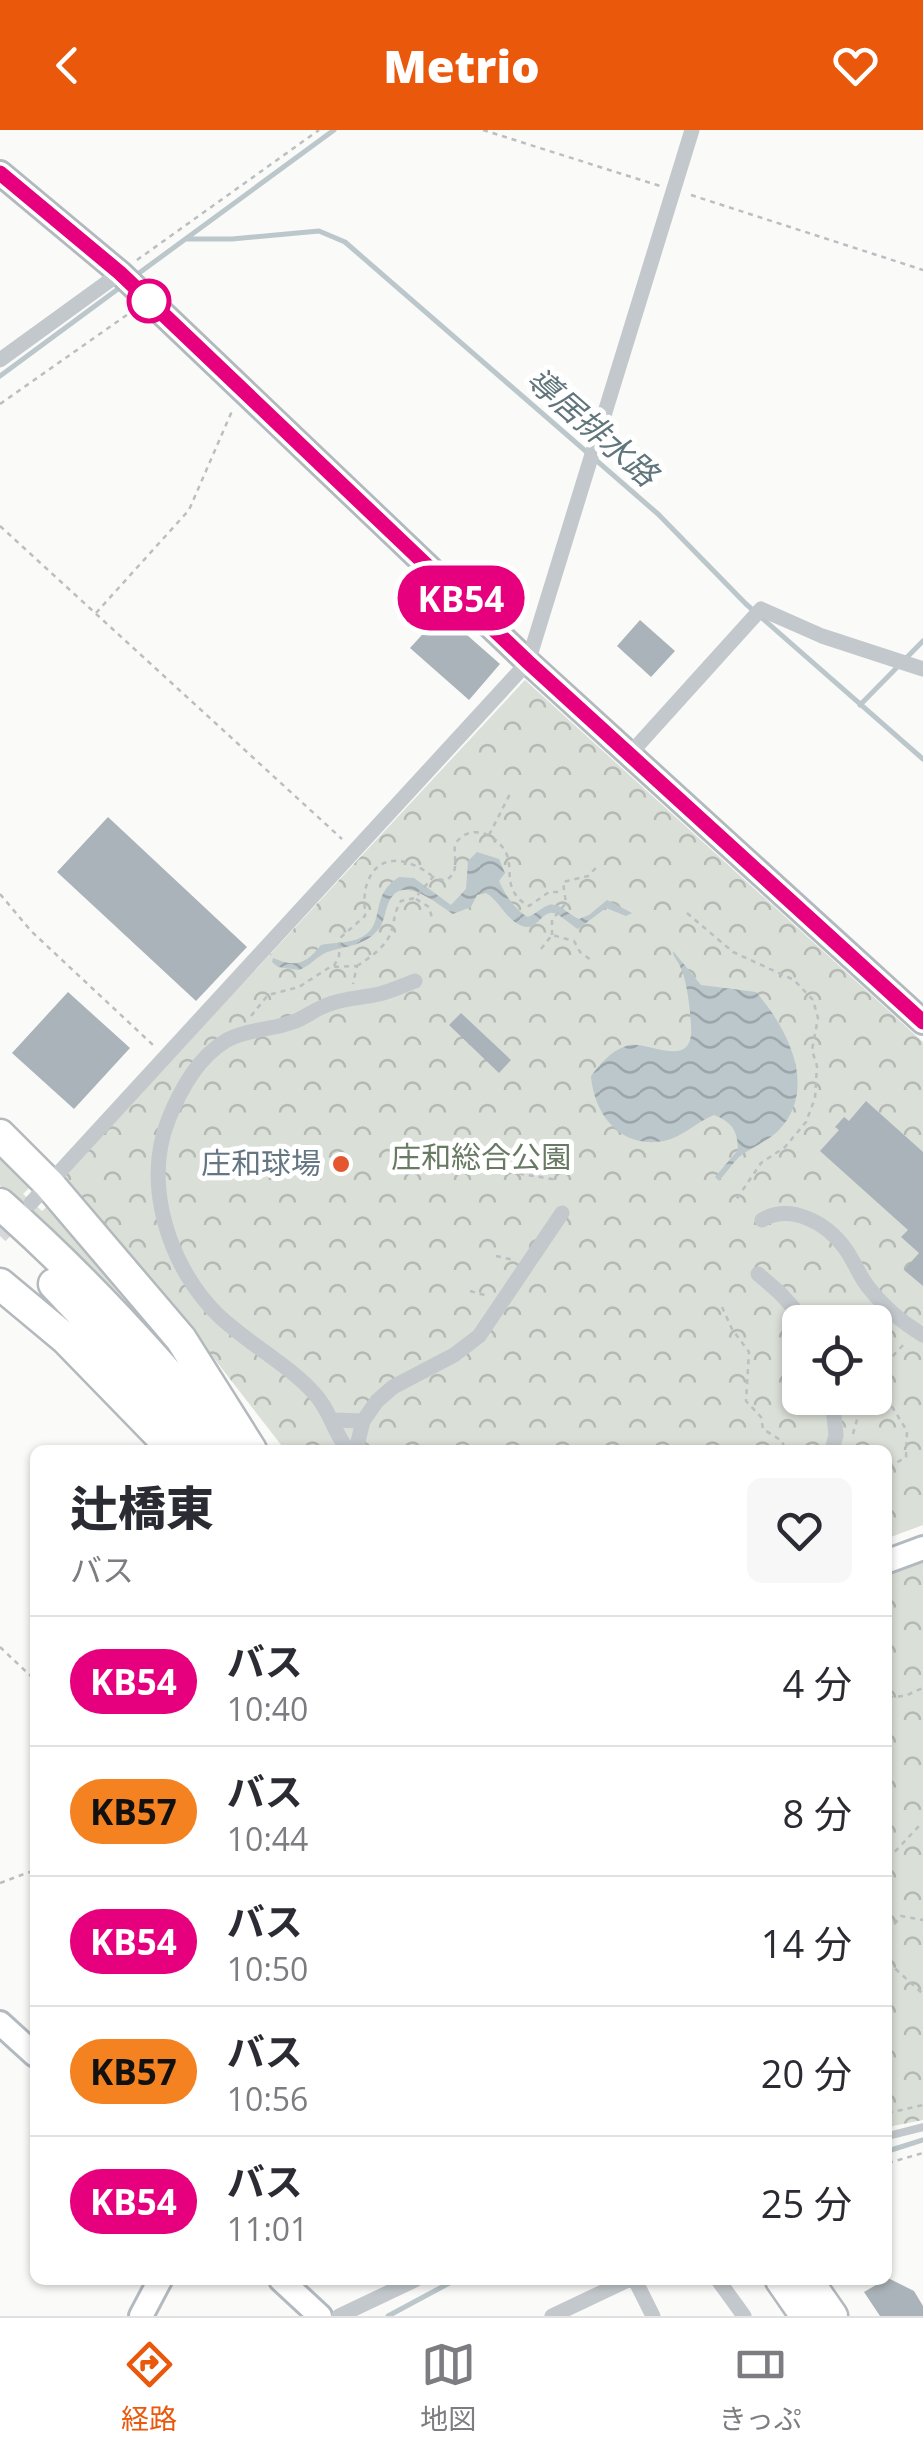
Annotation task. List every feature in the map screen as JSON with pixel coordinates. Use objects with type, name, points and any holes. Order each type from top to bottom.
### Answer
[{"type":"highway","points":[[0,1135],[40,1194],[181,1339],[248,1445]]},
{"type":"highway","points":[[0,1204],[44,1244],[180,1386],[228,1445]]},
{"type":"highway","points":[[0,1230],[166,1403],[198,1445]]},
{"type":"highway","points":[[0,1284],[66,1338],[169,1445]]},
{"type":"highway","points":[[784,2285],[806,2316]]},
{"type":"highway","points":[[810,2285],[832,2316]]},
{"type":"main road","points":[[0,173],[120,273],[528,662],[923,1022]]},
{"type":"main road","points":[[892,1560],[923,1548]]},
{"type":"main road","points":[[0,2023],[30,2050]]},
{"type":"main road","points":[[141,2316],[157,2285]]},
{"type":"main road","points":[[286,2285],[320,2316]]},
{"type":"street","points":[[40,1194],[528,662],[692,130]]},
{"type":"street","points":[[0,360],[120,273]]},
{"type":"street","points":[[629,755],[762,608],[822,636],[923,669]]},
{"type":"street","points":[[346,1445],[339,1439],[316,1394],[218,1314],[192,1283],[172,1246],[162,1204],[158,1172],[163,1132],[188,1078],[224,1042],[293,1022],[329,1004],[384,993],[415,980]]},
{"type":"street","points":[[354,1445],[363,1421],[393,1386],[454,1355],[479,1336],[562,1213]]},
{"type":"street","points":[[762,1220],[770,1215],[796,1214],[828,1230],[883,1304],[919,1332]]},
{"type":"street","points":[[758,1274],[791,1305]]},
{"type":"street","points":[[833,1445],[834,1415]]},
{"type":"street","points":[[332,1420],[363,1421]]},
{"type":"street","points":[[339,2316],[405,2285]]},
{"type":"street","points":[[552,2316],[621,2285]]},
{"type":"street","points":[[635,2285],[653,2316]]},
{"type":"street","points":[[722,2285],[744,2316]]},
{"type":"lane","points":[[892,2135],[923,2127]]},
{"type":"path","points":[[120,273],[319,130]]},
{"type":"path","points":[[483,130],[923,270]]},
{"type":"path","points":[[0,404],[112,323],[150,302]]},
{"type":"path","points":[[96,614],[188,510],[244,392]]},
{"type":"path","points":[[0,526],[355,850]]},
{"type":"path","points":[[488,836],[512,792]]},
{"type":"path","points":[[334,966],[340,956],[340,938],[366,916],[366,885],[373,872],[384,864],[410,860],[432,878],[445,881],[458,866],[455,844],[461,836],[477,831],[498,841],[506,852],[510,880],[520,901],[529,906],[550,892],[563,892]]},
{"type":"path","points":[[541,949],[566,903],[563,882],[588,876],[596,868]]},
{"type":"path","points":[[354,999],[357,966],[383,945],[392,932],[394,911],[401,901],[415,898],[432,878]]},
{"type":"path","points":[[0,894],[31,931],[165,1056]]},
{"type":"path","points":[[415,898],[429,907],[432,918]]},
{"type":"path","points":[[686,913],[733,952],[794,980],[813,1000],[818,1018],[812,1050],[817,1066],[815,1098],[806,1122],[785,1147],[760,1163],[736,1200]]},
{"type":"path","points":[[552,935],[574,940],[580,952],[592,960]]},
{"type":"path","points":[[250,1032],[248,1021],[268,995],[299,987],[318,972],[334,966],[357,966]]},
{"type":"path","points":[[508,1172],[558,1180]]},
{"type":"path","points":[[722,1306],[732,1329],[749,1352],[746,1401],[761,1417],[763,1429],[783,1445]]},
{"type":"path","points":[[892,1357],[919,1332]]},
{"type":"path","points":[[892,1407],[907,1431],[906,1457],[892,1466]]},
{"type":"path","points":[[852,1436],[859,1415]]},
{"type":"path","points":[[0,1647],[30,1675]]},
{"type":"path","points":[[892,1696],[905,1696],[923,1688]]},
{"type":"path","points":[[892,1855],[920,1825]]},
{"type":"path","points":[[0,1882],[30,1872]]},
{"type":"path","points":[[892,1927],[901,1916],[923,1920]]},
{"type":"path","points":[[892,1966],[923,1994]]},
{"type":"path","points":[[892,2112],[923,2106]]},
{"type":"path","points":[[892,2162],[923,2153]]},
{"type":"green space","name":"庄和総合公園","points":[[525,680],[923,1042],[923,1525],[892,1537],[892,1445],[281,1445],[199,1339],[62,1178]]},
{"type":"green space","points":[[0,1146],[34,1183],[23,1194],[42,1211],[53,1201],[115,1273],[242,1445],[33,1215],[0,1185]]},
{"type":"green space","points":[[923,1563],[923,2120],[892,2126],[892,1574]]},
{"type":"water","points":[[477,852],[499,859],[505,873],[499,881],[510,901],[527,917],[553,905],[579,919],[607,900],[632,913],[626,916],[606,908],[578,929],[550,913],[527,927],[512,919],[486,893],[477,895],[471,907],[453,914],[419,893],[401,890],[388,904],[379,929],[365,941],[325,953],[299,970],[278,967],[272,962],[273,958],[300,962],[321,945],[362,937],[374,924],[384,892],[399,877],[414,878],[451,905],[466,889],[468,861]]},
{"type":"water","points":[[673,951],[701,985],[756,992],[779,1023],[794,1060],[796,1097],[790,1114],[774,1135],[739,1157],[719,1181],[715,1177],[738,1150],[735,1132],[725,1121],[714,1115],[671,1139],[634,1140],[612,1126],[593,1090],[591,1076],[621,1048],[634,1045],[677,1051],[690,1040],[686,985]]},
{"type":"building","points":[[442,613],[500,664],[469,700],[410,648]]},
{"type":"building","points":[[640,620],[675,651],[651,677],[617,646]]},
{"type":"building","points":[[108,817],[247,947],[196,1001],[57,872]]},
{"type":"building","points":[[68,992],[130,1048],[74,1109],[12,1053]]},
{"type":"building","points":[[461,1013],[511,1060],[499,1073],[449,1025]]},
{"type":"building","points":[[866,1101],[923,1152],[923,1286],[904,1270],[919,1253],[901,1237],[908,1230],[820,1151],[839,1130],[835,1127],[844,1117],[849,1121]]},
{"type":"building","points":[[892,2280],[914,2291],[923,2306],[923,2316],[880,2316],[864,2292],[876,2285],[892,2285]]},
{"type":"waterway","points":[[135,276],[334,130]]},
{"type":"waterway","name":"導居排水路","points":[[186,239],[319,231],[345,242],[658,514],[746,604],[923,759]]},
{"type":"waterway","points":[[0,376],[122,286]]},
{"type":"waterway","points":[[860,705],[923,641]]},
{"type":"waterway","points":[[892,2150],[923,2140]]},
{"type":"waterway","points":[[388,2316],[446,2285]]},
{"type":"tunnel","points":[[0,1236],[18,1217]]},
{"type":"bus line","name":"KB54","points":[[0,173],[120,273],[528,662],[923,1022]]},
{"type":"place","name":"庄和球場","points":[[341,1164]]}]
